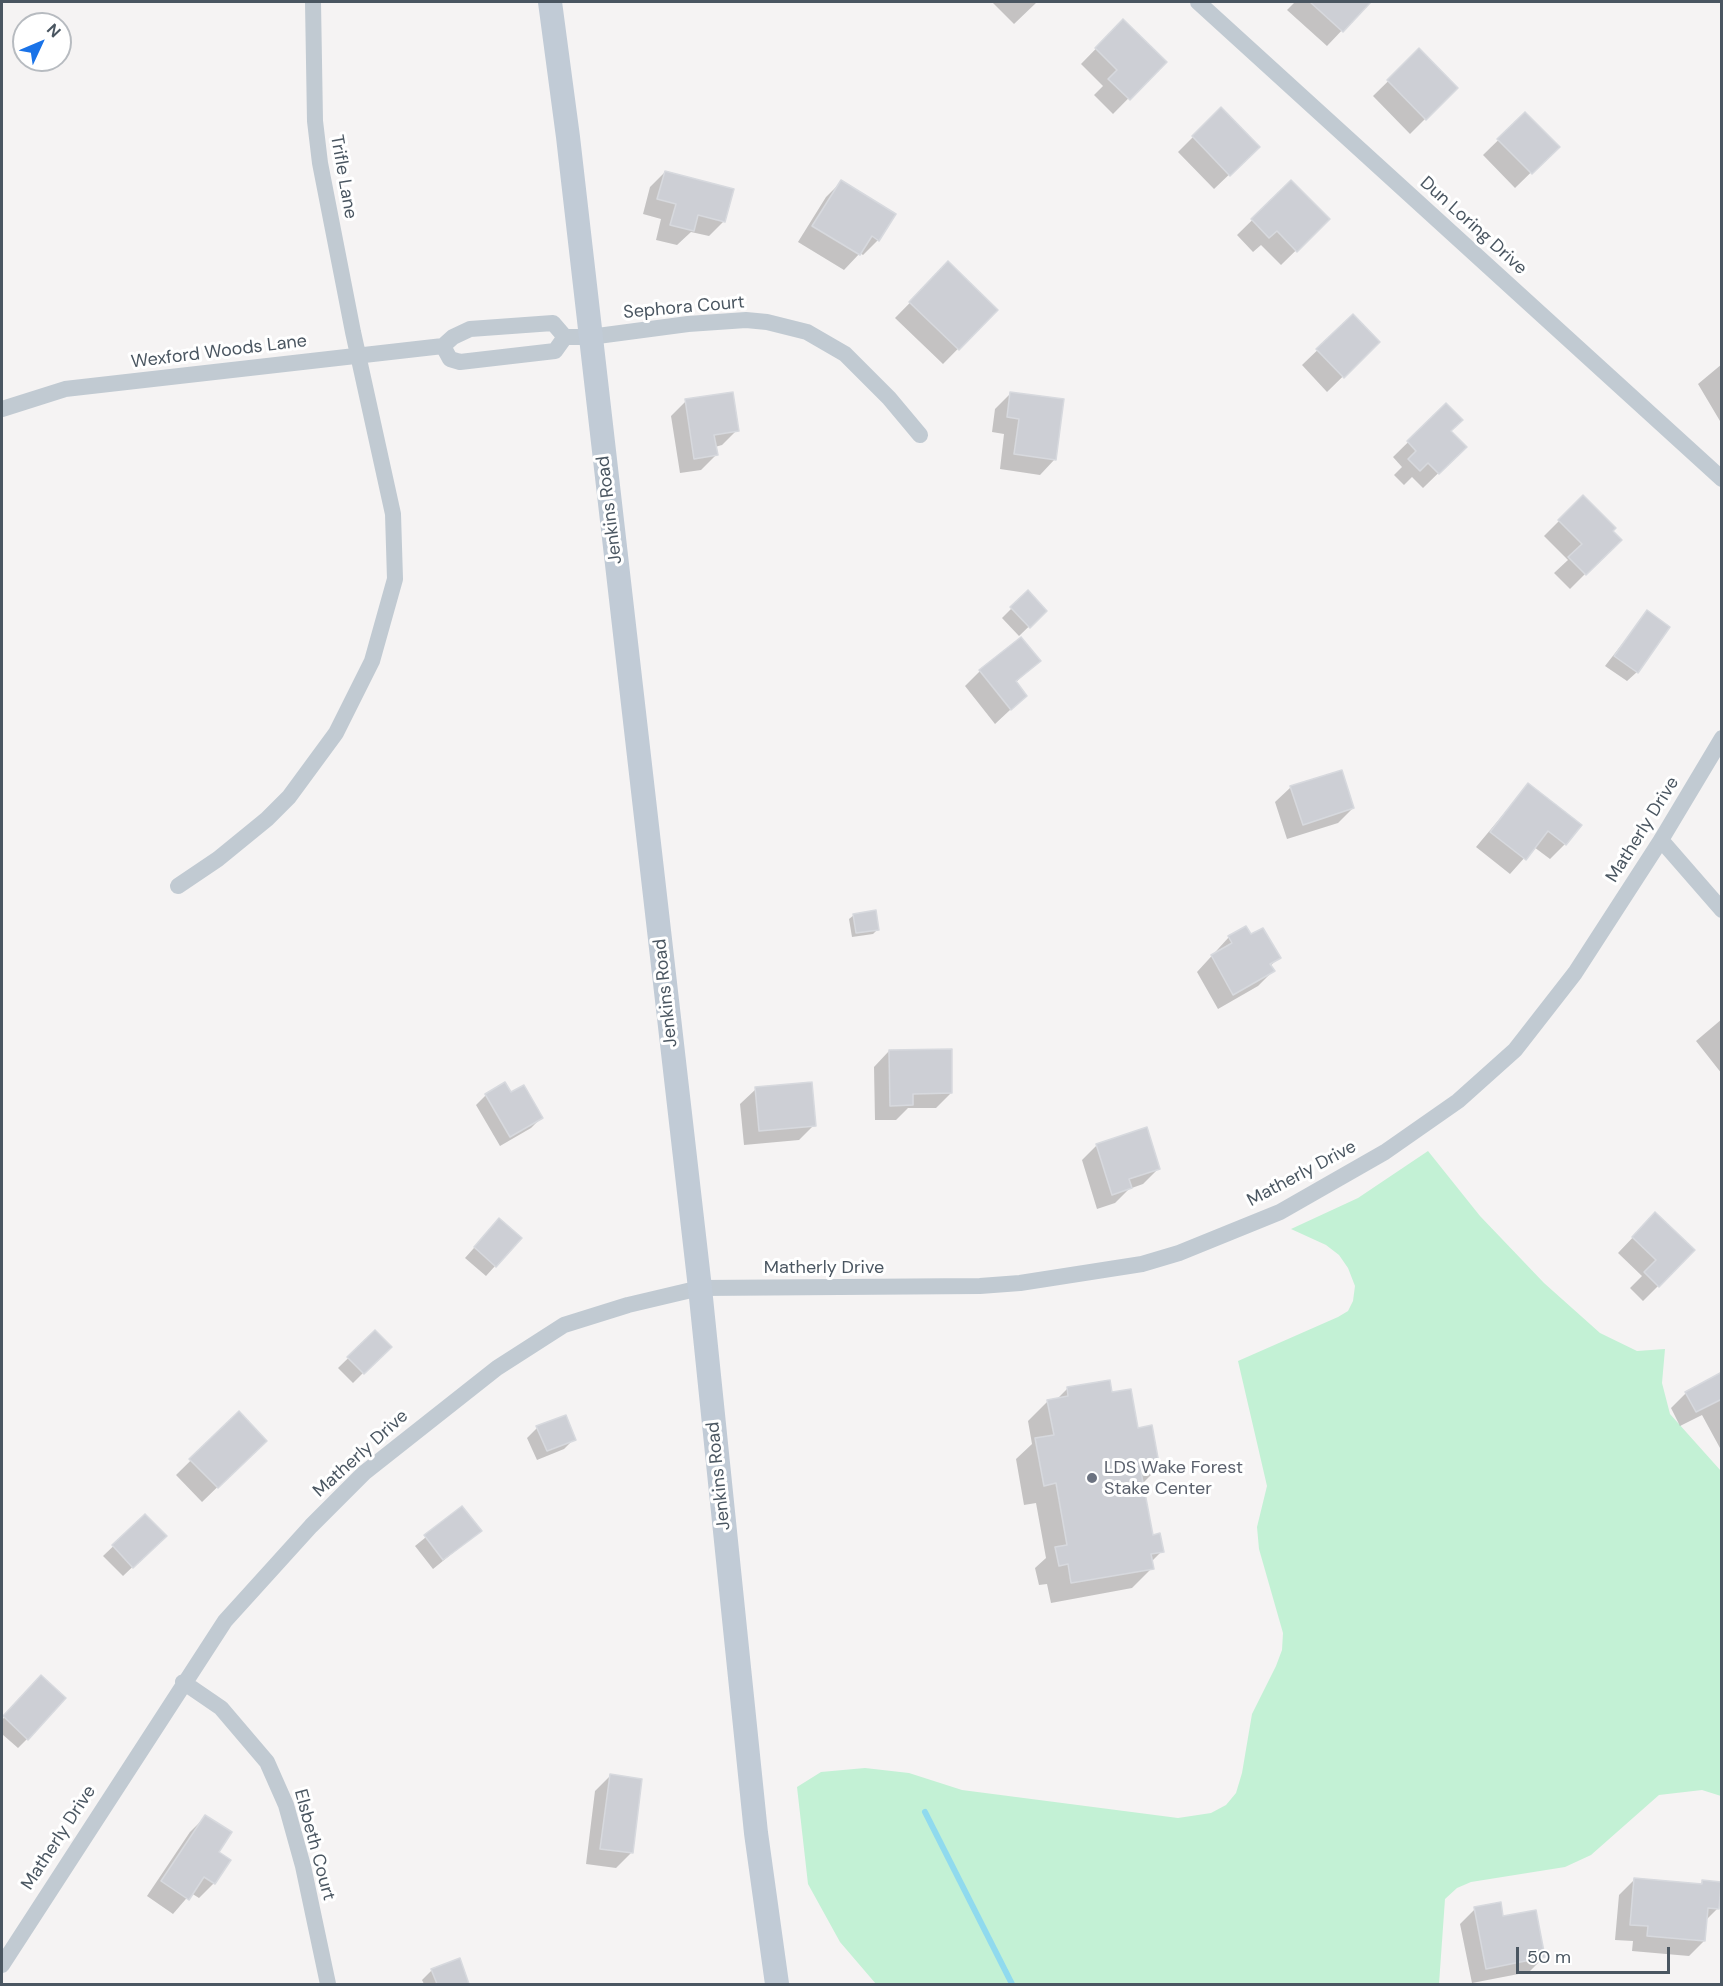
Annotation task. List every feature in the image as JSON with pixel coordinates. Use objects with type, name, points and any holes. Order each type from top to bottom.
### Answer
[{"type":"street","name":"Trifle Lane","points":[[178,886],[218,859],[267,819],[289,797],[336,733],[372,661],[395,579],[393,514],[320,163],[315,121],[313,2]]},
{"type":"street","name":"Jenkins Road","points":[[550,2],[568,137],[700,1288],[756,1833],[777,1984]]},
{"type":"street","name":"Dun Loring Drive","points":[[1198,2],[1722,479]]},
{"type":"street","name":"Sephora Court","points":[[590,337],[723,320],[757,321],[790,326],[824,340],[845,354],[883,391],[920,435]]},
{"type":"street","name":"Wexford Woods Lane","points":[[2,409],[65,389],[443,346],[453,337],[470,329],[553,323],[565,337],[590,337]]},
{"type":"street","points":[[443,346],[450,359],[460,362],[555,351],[565,337]]},
{"type":"street","name":"Matherly Drive","points":[[2,1965],[183,1682],[225,1621],[311,1526],[364,1473],[442,1409],[497,1368],[564,1325],[628,1305],[700,1288],[980,1286],[1020,1283],[1142,1264],[1179,1253],[1280,1212],[1402,1140],[1458,1101],[1515,1050],[1575,973],[1661,840],[1722,738]]},
{"type":"street","points":[[1661,840],[1722,910]]},
{"type":"street","name":"Elsbeth Court","points":[[183,1682],[221,1708],[267,1762],[286,1805],[303,1866],[328,1984]]},
{"type":"green space","points":[[1428,1151],[1480,1216],[1544,1283],[1600,1333],[1637,1351],[1665,1349],[1662,1383],[1670,1414],[1721,1471],[1721,1796],[1702,1790],[1659,1795],[1591,1855],[1565,1867],[1471,1882],[1457,1888],[1445,1899],[1439,1984],[876,1984],[840,1942],[808,1884],[797,1787],[821,1772],[865,1768],[909,1773],[962,1790],[1178,1818],[1211,1813],[1226,1805],[1236,1793],[1242,1773],[1252,1714],[1276,1666],[1282,1650],[1283,1633],[1259,1549],[1257,1527],[1267,1486],[1238,1361],[1338,1317],[1348,1311],[1353,1301],[1355,1286],[1348,1268],[1339,1255],[1326,1245],[1291,1229],[1358,1198]]},
{"type":"building","points":[[1310,2],[1371,2],[1343,32]]},
{"type":"building","points":[[1123,19],[1167,62],[1130,100],[1108,79],[1117,70],[1095,48]]},
{"type":"building","points":[[1419,48],[1458,88],[1426,120],[1387,80]]},
{"type":"building","points":[[1221,107],[1260,147],[1230,176],[1192,136]]},
{"type":"building","points":[[1525,112],[1560,147],[1532,174],[1497,139]]},
{"type":"building","points":[[665,171],[734,189],[725,222],[698,215],[694,231],[670,225],[676,204],[657,199]]},
{"type":"building","points":[[841,180],[896,214],[879,241],[872,236],[860,255],[812,226]]},
{"type":"building","points":[[1291,180],[1330,219],[1297,252],[1277,231],[1269,238],[1251,219]]},
{"type":"building","points":[[948,261],[998,310],[959,350],[909,302]]},
{"type":"building","points":[[1353,314],[1380,342],[1344,378],[1316,349]]},
{"type":"building","points":[[733,392],[739,431],[714,435],[718,455],[694,459],[685,399]]},
{"type":"building","points":[[1010,392],[1064,399],[1056,460],[1014,454],[1019,419],[1007,417]]},
{"type":"building","points":[[1446,403],[1463,420],[1451,431],[1467,447],[1439,474],[1428,463],[1420,471],[1408,459],[1416,451],[1407,441]]},
{"type":"building","points":[[1583,495],[1616,528],[1613,531],[1622,540],[1586,575],[1568,557],[1582,544],[1558,520]]},
{"type":"building","points":[[1028,590],[1047,611],[1030,628],[1010,607]]},
{"type":"building","points":[[1647,610],[1670,627],[1638,673],[1614,656]]},
{"type":"building","points":[[1021,637],[1041,661],[1016,681],[1027,696],[1011,710],[979,670]]},
{"type":"building","points":[[1342,770],[1354,808],[1303,825],[1290,786]]},
{"type":"building","points":[[1528,783],[1582,825],[1566,845],[1548,831],[1526,860],[1490,832]]},
{"type":"building","points":[[876,910],[879,930],[856,933],[853,914]]},
{"type":"building","points":[[1246,926],[1251,934],[1263,928],[1281,958],[1270,964],[1275,971],[1233,995],[1211,955],[1232,943],[1228,936]]},
{"type":"building","points":[[952,1049],[952,1093],[913,1094],[913,1105],[890,1106],[889,1050]]},
{"type":"building","points":[[505,1082],[511,1092],[524,1085],[543,1118],[510,1137],[485,1094]]},
{"type":"building","points":[[812,1082],[816,1126],[759,1131],[755,1087]]},
{"type":"building","points":[[1147,1127],[1160,1169],[1129,1179],[1132,1188],[1112,1195],[1096,1144]]},
{"type":"building","points":[[1655,1212],[1695,1250],[1659,1287],[1644,1272],[1656,1260],[1632,1237]]},
{"type":"building","points":[[499,1218],[522,1238],[496,1267],[474,1247]]},
{"type":"building","points":[[375,1330],[392,1347],[364,1374],[347,1357]]},
{"type":"building","points":[[1722,1372],[1722,1399],[1696,1412],[1685,1392]]},
{"type":"building","name":"LDS Wake Forest Stake Center","points":[[1110,1380],[1112,1392],[1131,1389],[1138,1428],[1152,1425],[1160,1469],[1141,1472],[1153,1535],[1160,1533],[1164,1552],[1151,1554],[1154,1569],[1071,1583],[1068,1564],[1059,1566],[1055,1547],[1067,1545],[1056,1483],[1044,1486],[1035,1438],[1054,1435],[1047,1400],[1068,1396],[1067,1387]]},
{"type":"building","points":[[239,1411],[267,1441],[218,1488],[189,1459]]},
{"type":"building","points":[[566,1415],[576,1440],[547,1451],[536,1426]]},
{"type":"building","points":[[462,1506],[482,1531],[443,1560],[424,1535]]},
{"type":"building","points":[[145,1514],[167,1536],[133,1568],[112,1545]]},
{"type":"building","points":[[41,1675],[66,1698],[28,1740],[3,1716]]},
{"type":"building","points":[[610,1774],[642,1779],[633,1853],[600,1849]]},
{"type":"building","points":[[205,1815],[232,1832],[219,1852],[231,1860],[215,1884],[204,1877],[189,1900],[161,1881]]},
{"type":"building","points":[[1634,1878],[1702,1884],[1702,1880],[1721,1882],[1719,1909],[1708,1908],[1705,1941],[1647,1936],[1648,1926],[1630,1925]]},
{"type":"building","points":[[1501,1902],[1503,1916],[1536,1910],[1545,1957],[1486,1969],[1474,1907]]},
{"type":"building","points":[[460,1958],[469,1984],[437,1984],[431,1969]]},
{"type":"waterway","points":[[925,1812],[1012,1984]]},
{"type":"place","name":"LDS Wake Forest Stake Center","points":[[1092,1478]]}]
